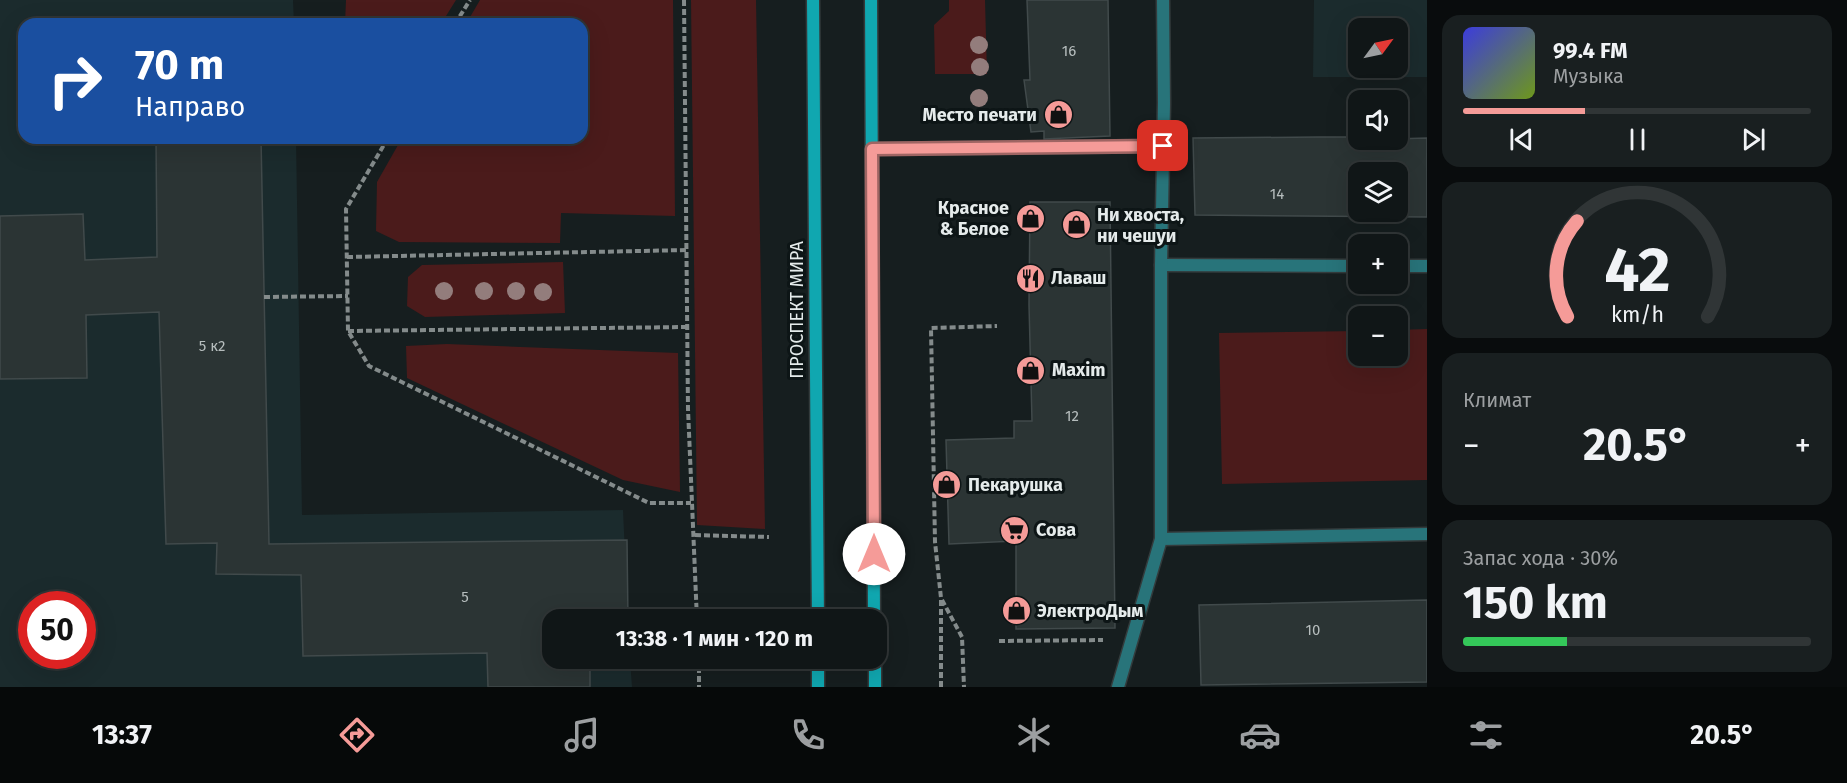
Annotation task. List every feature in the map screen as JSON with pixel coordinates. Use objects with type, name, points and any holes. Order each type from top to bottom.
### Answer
[{"type":"main road","name":"ПРОСПЕКТ МИРА","points":[[813,0],[818,609]]},
{"type":"main road","points":[[871,0],[874,609]]},
{"type":"main road","points":[[818,669],[818,687]]},
{"type":"main road","points":[[874,669],[875,687]]},
{"type":"lane","points":[[1118,687],[1161,539],[1163,0]]},
{"type":"lane","points":[[872,149],[1163,146]]},
{"type":"lane","points":[[1161,265],[1348,266]]},
{"type":"lane","points":[[1408,266],[1427,266]]},
{"type":"lane","points":[[1161,539],[1427,534]]},
{"type":"path","points":[[459,18],[470,0]]},
{"type":"path","points":[[684,0],[686,327],[697,609]]},
{"type":"path","points":[[384,144],[346,209],[348,331],[369,366],[649,503],[691,503]]},
{"type":"path","points":[[347,257],[687,250]]},
{"type":"path","points":[[264,297],[348,297]]},
{"type":"path","points":[[941,687],[941,598],[935,542],[931,328],[997,326]]},
{"type":"path","points":[[348,331],[686,327]]},
{"type":"path","points":[[695,536],[769,537]]},
{"type":"path","points":[[941,598],[962,637],[964,687]]},
{"type":"path","points":[[999,640],[1132,640]]},
{"type":"path","points":[[699,669],[699,687]]},
{"type":"shaded area","points":[[0,0],[293,0],[294,18],[18,18],[18,144],[296,144],[302,515],[623,510],[628,609],[542,609],[542,669],[631,669],[632,687],[0,687]]},
{"type":"shaded area","points":[[346,0],[456,0],[445,18],[345,18]]},
{"type":"shaded area","points":[[480,0],[673,0],[675,216],[561,213],[560,243],[399,242],[376,231],[377,182],[399,144],[588,144],[588,18],[470,18]]},
{"type":"shaded area","points":[[691,0],[756,0],[765,529],[697,525]]},
{"type":"shaded area","points":[[949,0],[985,0],[987,74],[935,74],[934,25],[949,11]]},
{"type":"shaded area","points":[[1314,0],[1427,0],[1427,77],[1408,77],[1408,18],[1348,18],[1348,77],[1313,77]]},
{"type":"shaded area","points":[[563,262],[565,313],[425,317],[407,306],[408,277],[422,265]]},
{"type":"shaded area","points":[[1427,329],[1427,480],[1222,484],[1219,333],[1348,331],[1348,366],[1408,366],[1408,330]]},
{"type":"shaded area","points":[[447,344],[678,353],[680,492],[623,480],[407,378],[406,346]]},
{"type":"building","points":[[1027,0],[1108,0],[1110,136],[1044,139],[1044,131],[1031,132],[1024,80],[1030,80]]},
{"type":"building","points":[[1348,137],[1348,150],[1408,150],[1408,139],[1427,138],[1427,217],[1408,217],[1408,162],[1348,162],[1348,216],[1195,215],[1193,138]]},
{"type":"building","points":[[156,144],[261,144],[269,544],[627,540],[628,609],[542,609],[542,669],[590,669],[590,687],[488,687],[487,653],[303,656],[301,575],[216,574],[217,543],[166,544],[159,312],[86,315],[87,378],[0,379],[0,216],[83,214],[85,260],[157,257]]},
{"type":"building","points":[[1030,202],[1110,202],[1115,628],[1016,629],[1016,541],[949,544],[946,440],[1014,438],[1014,421],[1032,421],[1029,305]]},
{"type":"building","points":[[1427,600],[1427,682],[1201,685],[1199,605]]},
{"type":"place","name":"Место печати","points":[[1058,115]]},
{"type":"place","name":"Красное & Белое","points":[[1030,218]]},
{"type":"place","name":"Ни хвоста, ни чешуи","points":[[1076,225]]},
{"type":"place","name":"Лаваш","points":[[1030,278]]},
{"type":"place","name":"Maxim","points":[[1031,370]]},
{"type":"place","name":"Пекарушка","points":[[947,485]]},
{"type":"place","name":"Сова","points":[[1015,530]]},
{"type":"place","name":"ЭлектроДым","points":[[1016,611]]},
{"type":"route","points":[[874,554],[872,149],[1163,146]]}]
